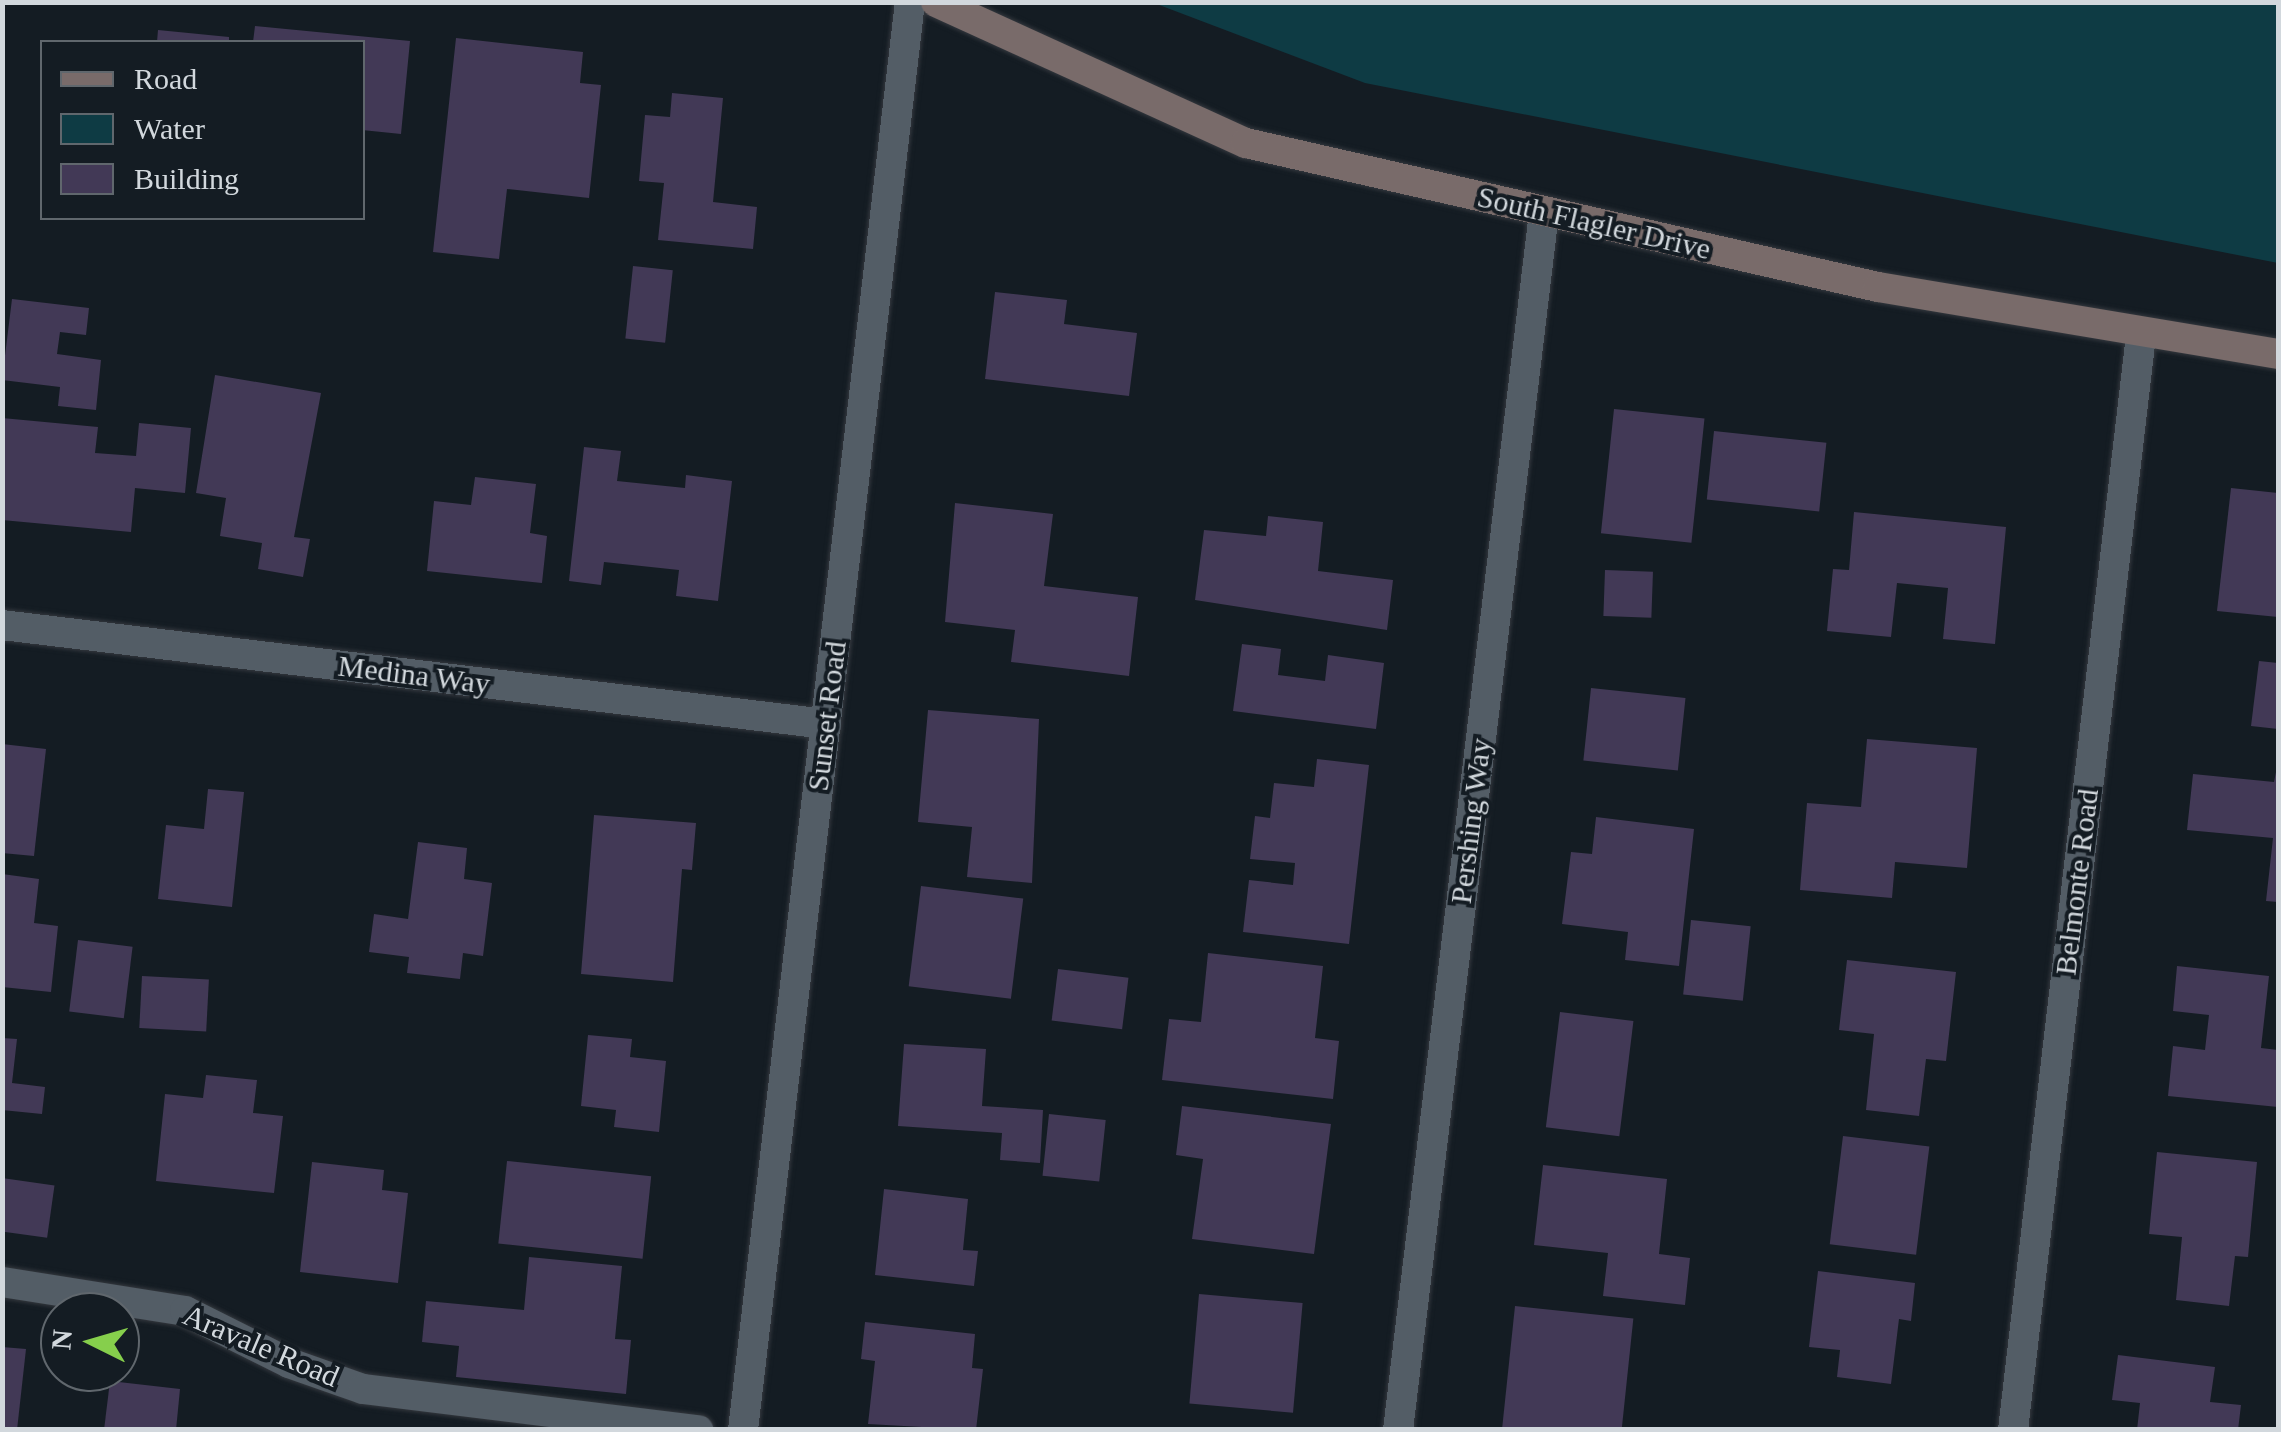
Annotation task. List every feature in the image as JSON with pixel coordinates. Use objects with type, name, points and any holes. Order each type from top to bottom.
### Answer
[{"type":"street","name":"Sunset Road","points":[[743,1430],[910,2]]},
{"type":"street","name":"South Flagler Drive","points":[[936,2],[1246,143],[1878,286],[2141,335],[2278,354]]},
{"type":"street","name":"Pershing Way","points":[[1398,1430],[1544,212]]},
{"type":"street","name":"Belmonte Road","points":[[2013,1430],[2141,335]]},
{"type":"street","name":"Medina Way","points":[[2,626],[826,724]]},
{"type":"street","name":"Aravale Road","points":[[2,1282],[184,1311],[289,1363],[363,1388],[699,1430]]},
{"type":"water","points":[[1154,3],[2278,3],[2278,263],[1365,83]]},
{"type":"building","points":[[255,26],[410,41],[401,134],[365,130],[365,40],[253,40]]},
{"type":"building","points":[[158,30],[229,37],[229,40],[157,40]]},
{"type":"building","points":[[456,38],[583,52],[580,83],[601,85],[589,198],[507,189],[499,259],[433,252]]},
{"type":"building","points":[[672,93],[723,98],[713,202],[757,207],[753,249],[658,240],[664,183],[639,181],[645,115],[670,117]]},
{"type":"building","points":[[633,266],[673,270],[665,343],[625,339]]},
{"type":"building","points":[[995,292],[1067,300],[1064,324],[1137,333],[1129,396],[985,379]]},
{"type":"building","points":[[12,299],[89,308],[86,335],[60,332],[57,354],[101,360],[96,410],[58,406],[60,387],[2,380]]},
{"type":"building","points":[[215,375],[321,393],[294,537],[310,539],[303,577],[258,569],[262,543],[220,536],[226,498],[196,493]]},
{"type":"building","points":[[1614,409],[1705,419],[1691,543],[1601,533]]},
{"type":"building","points":[[2,418],[98,427],[95,453],[136,456],[139,423],[191,428],[185,493],[135,488],[131,532],[2,520]]},
{"type":"building","points":[[1714,431],[1826,443],[1819,511],[1707,500]]},
{"type":"building","points":[[584,447],[621,451],[617,481],[685,488],[686,475],[732,481],[718,601],[676,596],[679,570],[604,562],[601,585],[569,581]]},
{"type":"building","points":[[475,477],[536,484],[530,533],[547,536],[542,583],[427,571],[434,501],[471,505]]},
{"type":"building","points":[[2231,488],[2278,493],[2278,617],[2217,611]]},
{"type":"building","points":[[955,503],[1053,514],[1044,586],[1138,597],[1129,676],[1011,662],[1015,630],[945,622]]},
{"type":"building","points":[[1854,512],[2006,527],[1995,644],[1943,639],[1948,588],[1897,583],[1891,637],[1827,631],[1833,569],[1849,570]]},
{"type":"building","points":[[1268,516],[1323,522],[1318,571],[1393,580],[1387,630],[1195,600],[1204,530],[1266,536]]},
{"type":"building","points":[[1605,570],[1653,572],[1651,618],[1603,616]]},
{"type":"building","points":[[1242,644],[1281,649],[1278,675],[1325,681],[1328,655],[1384,663],[1376,729],[1233,711]]},
{"type":"building","points":[[2259,661],[2278,663],[2278,729],[2251,726]]},
{"type":"building","points":[[1591,688],[1685,698],[1678,771],[1583,761]]},
{"type":"building","points":[[928,710],[1039,719],[1032,883],[967,877],[972,827],[918,822]]},
{"type":"building","points":[[1867,739],[1977,748],[1967,868],[1895,862],[1892,898],[1800,890],[1807,803],[1861,807]]},
{"type":"building","points":[[2,744],[46,749],[34,856],[2,853]]},
{"type":"building","points":[[1317,759],[1369,765],[1349,944],[1243,932],[1249,880],[1293,885],[1295,863],[1250,859],[1255,816],[1270,818],[1274,783],[1314,787]]},
{"type":"building","points":[[2278,762],[2278,902],[2266,901],[2273,838],[2187,830],[2193,774],[2274,782]]},
{"type":"building","points":[[208,789],[244,792],[232,907],[158,899],[166,825],[204,829]]},
{"type":"building","points":[[594,815],[696,823],[692,870],[682,869],[673,982],[581,974]]},
{"type":"building","points":[[1596,817],[1694,829],[1679,966],[1625,960],[1628,932],[1562,924],[1571,852],[1592,854]]},
{"type":"building","points":[[418,842],[467,848],[464,879],[492,883],[483,956],[463,953],[460,979],[407,973],[409,957],[369,952],[374,914],[408,919]]},
{"type":"building","points":[[2,874],[39,879],[34,923],[58,926],[51,992],[2,987]]},
{"type":"building","points":[[921,886],[1023,899],[1011,999],[909,986]]},
{"type":"building","points":[[1691,920],[1751,926],[1743,1001],[1683,995]]},
{"type":"building","points":[[78,940],[133,947],[124,1018],[69,1011]]},
{"type":"building","points":[[1208,953],[1323,966],[1315,1038],[1339,1041],[1333,1099],[1162,1080],[1169,1019],[1201,1022]]},
{"type":"building","points":[[1847,960],[1956,972],[1946,1061],[1926,1059],[1919,1116],[1866,1110],[1874,1034],[1839,1030]]},
{"type":"building","points":[[2177,966],[2269,976],[2261,1048],[2278,1050],[2278,1107],[2168,1096],[2173,1046],[2205,1050],[2209,1015],[2173,1011]]},
{"type":"building","points":[[1058,969],[1128,978],[1122,1029],[1052,1021]]},
{"type":"building","points":[[142,976],[209,980],[206,1031],[139,1028]]},
{"type":"building","points":[[1560,1012],[1633,1021],[1619,1136],[1546,1127]]},
{"type":"building","points":[[588,1035],[632,1039],[630,1057],[666,1061],[659,1132],[614,1127],[616,1110],[581,1106]]},
{"type":"building","points":[[2,1038],[17,1039],[12,1083],[45,1087],[42,1114],[2,1110]]},
{"type":"building","points":[[904,1044],[986,1049],[982,1106],[1043,1110],[1040,1163],[1000,1160],[1002,1133],[898,1126]]},
{"type":"building","points":[[206,1075],[257,1080],[253,1113],[283,1116],[274,1193],[156,1181],[165,1094],[203,1098]]},
{"type":"building","points":[[1182,1106],[1331,1124],[1314,1254],[1192,1239],[1203,1159],[1176,1155]]},
{"type":"building","points":[[1049,1114],[1106,1120],[1099,1182],[1043,1176]]},
{"type":"building","points":[[1843,1136],[1929,1147],[1916,1255],[1830,1244]]},
{"type":"building","points":[[2157,1152],[2257,1162],[2248,1257],[2235,1256],[2229,1306],[2176,1300],[2182,1237],[2149,1234]]},
{"type":"building","points":[[507,1161],[651,1176],[643,1259],[498,1244]]},
{"type":"building","points":[[312,1162],[384,1170],[382,1190],[408,1193],[398,1283],[300,1272]]},
{"type":"building","points":[[1543,1165],[1667,1179],[1659,1254],[1690,1258],[1685,1305],[1603,1296],[1608,1253],[1534,1245]]},
{"type":"building","points":[[2,1178],[54,1185],[47,1238],[2,1232]]},
{"type":"building","points":[[884,1189],[968,1199],[963,1250],[978,1251],[974,1286],[875,1275]]},
{"type":"building","points":[[529,1257],[622,1266],[615,1339],[631,1340],[626,1394],[456,1377],[459,1346],[422,1342],[426,1301],[524,1310]]},
{"type":"building","points":[[1818,1271],[1915,1283],[1911,1321],[1899,1319],[1891,1384],[1837,1377],[1840,1350],[1809,1347]]},
{"type":"building","points":[[1199,1294],[1303,1303],[1293,1413],[1189,1404]]},
{"type":"building","points":[[1515,1306],[1633,1318],[1622,1430],[1502,1430]]},
{"type":"building","points":[[865,1322],[975,1334],[972,1368],[983,1369],[976,1430],[868,1424],[875,1361],[861,1359]]},
{"type":"building","points":[[2,1347],[26,1349],[17,1430],[2,1430]]},
{"type":"building","points":[[2118,1355],[2215,1367],[2210,1402],[2241,1405],[2238,1430],[2137,1430],[2140,1403],[2112,1400]]},
{"type":"building","points":[[140,1384],[180,1389],[176,1430],[104,1430],[109,1392],[140,1392]]}]
